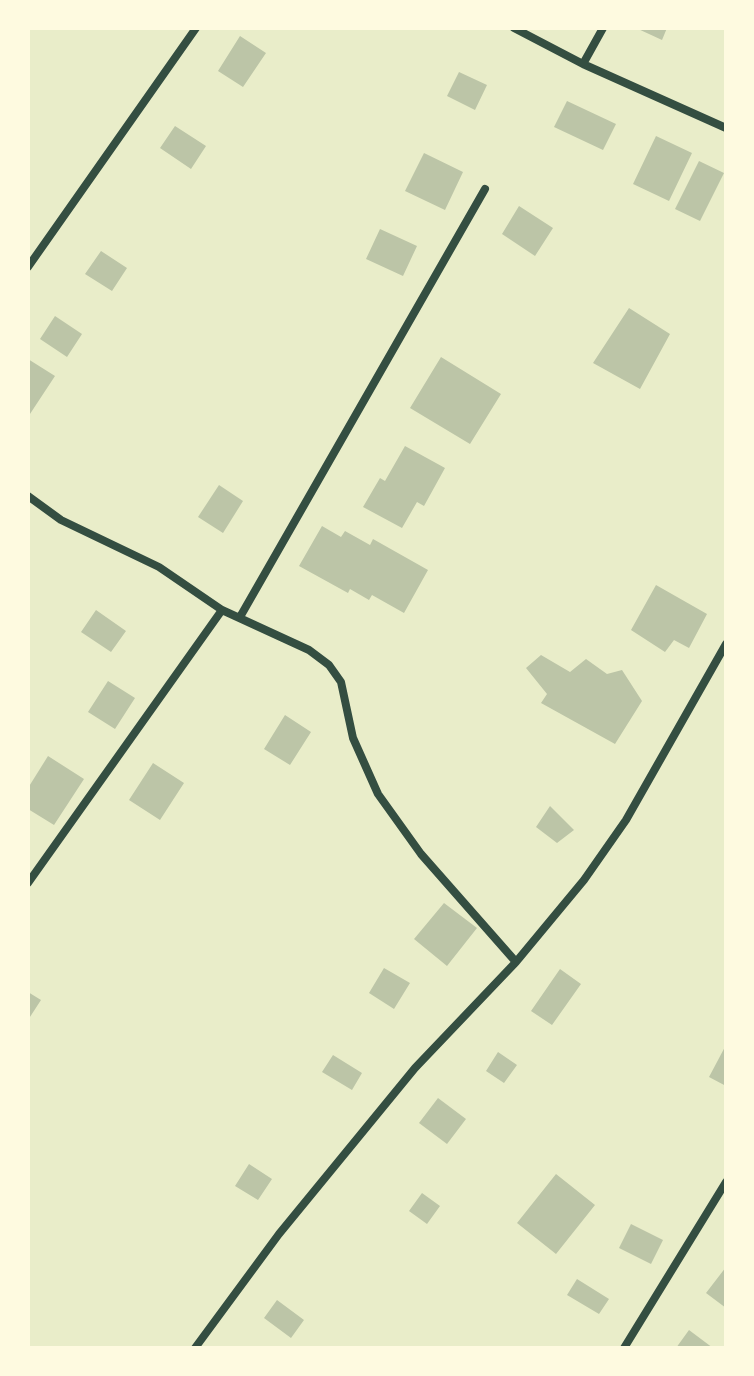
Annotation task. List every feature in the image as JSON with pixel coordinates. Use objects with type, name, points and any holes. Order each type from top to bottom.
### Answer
[{"type":"street","points":[[28,267],[196,28]]},
{"type":"street","points":[[514,28],[583,64],[726,128]]},
{"type":"street","points":[[583,64],[603,28]]},
{"type":"street","points":[[240,617],[485,189]]},
{"type":"street","points":[[28,496],[61,520],[159,567],[222,610],[309,650],[329,665],[341,682],[353,738],[378,794],[421,854],[516,962]]},
{"type":"street","points":[[28,883],[222,610]]},
{"type":"street","points":[[195,1348],[279,1234],[415,1068],[516,962],[584,880],[626,820],[726,644]]},
{"type":"street","points":[[624,1348],[726,1182]]},
{"type":"building","points":[[636,28],[667,28],[662,40]]},
{"type":"building","points":[[240,36],[266,53],[243,87],[218,71]]},
{"type":"building","points":[[459,72],[487,85],[475,110],[447,96]]},
{"type":"building","points":[[567,101],[616,124],[603,150],[554,127]]},
{"type":"building","points":[[175,126],[206,146],[191,169],[160,148]]},
{"type":"building","points":[[656,136],[692,153],[669,201],[633,184]]},
{"type":"building","points":[[424,153],[463,172],[445,210],[405,191]]},
{"type":"building","points":[[699,161],[724,173],[700,221],[675,209]]},
{"type":"building","points":[[519,206],[553,228],[535,256],[502,234]]},
{"type":"building","points":[[380,229],[417,246],[403,276],[366,259]]},
{"type":"building","points":[[101,251],[127,268],[112,291],[85,274]]},
{"type":"building","points":[[629,308],[670,334],[640,389],[593,363]]},
{"type":"building","points":[[55,316],[82,334],[67,357],[40,339]]},
{"type":"building","points":[[441,357],[501,394],[470,444],[410,408]]},
{"type":"building","points":[[28,359],[55,376],[28,417]]},
{"type":"building","points":[[405,446],[445,468],[424,506],[417,502],[402,528],[363,507],[380,478],[385,481]]},
{"type":"building","points":[[219,485],[243,501],[223,533],[198,517]]},
{"type":"building","points":[[322,526],[341,537],[345,531],[370,545],[373,539],[428,570],[404,613],[372,595],[369,600],[350,589],[348,593],[299,566]]},
{"type":"building","points":[[656,585],[707,614],[689,648],[674,640],[665,652],[631,630]]},
{"type":"building","points":[[96,610],[126,631],[111,652],[81,632]]},
{"type":"building","points":[[541,655],[570,672],[586,659],[607,674],[622,670],[642,701],[615,744],[541,703],[547,694],[526,668]]},
{"type":"building","points":[[108,681],[135,698],[115,729],[88,712]]},
{"type":"building","points":[[285,715],[311,732],[290,765],[264,749]]},
{"type":"building","points":[[48,756],[84,779],[54,825],[28,809],[28,788]]},
{"type":"building","points":[[153,763],[184,783],[160,820],[129,800]]},
{"type":"building","points":[[550,806],[574,830],[557,843],[536,827]]},
{"type":"building","points":[[444,903],[477,928],[447,966],[414,939]]},
{"type":"building","points":[[384,968],[410,983],[394,1009],[369,993]]},
{"type":"building","points":[[560,969],[581,984],[552,1025],[531,1011]]},
{"type":"building","points":[[28,992],[41,1000],[28,1020]]},
{"type":"building","points":[[726,1045],[726,1086],[709,1077]]},
{"type":"building","points":[[498,1052],[517,1065],[504,1083],[486,1071]]},
{"type":"building","points":[[333,1055],[362,1073],[352,1090],[322,1072]]},
{"type":"building","points":[[438,1098],[466,1119],[447,1144],[419,1123]]},
{"type":"building","points":[[249,1164],[272,1179],[258,1200],[235,1186]]},
{"type":"building","points":[[556,1174],[595,1205],[556,1254],[517,1223]]},
{"type":"building","points":[[422,1193],[440,1206],[427,1224],[409,1211]]},
{"type":"building","points":[[631,1224],[663,1240],[651,1264],[619,1248]]},
{"type":"building","points":[[726,1267],[726,1308],[706,1293]]},
{"type":"building","points":[[577,1279],[609,1299],[599,1314],[567,1295]]},
{"type":"building","points":[[277,1300],[304,1320],[291,1338],[264,1318]]},
{"type":"building","points":[[689,1330],[713,1348],[676,1348]]}]
